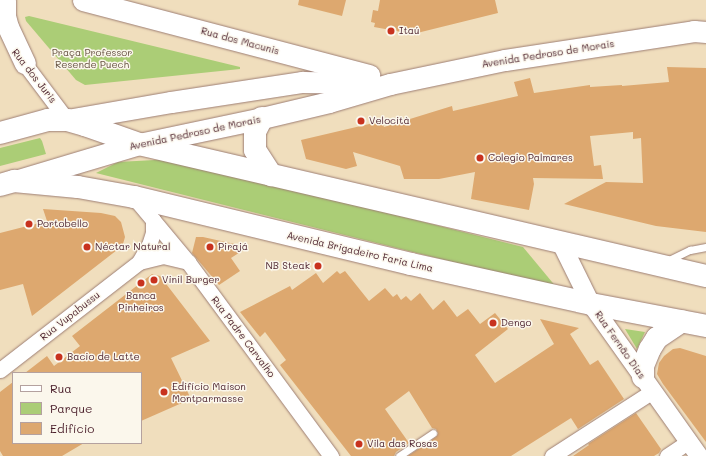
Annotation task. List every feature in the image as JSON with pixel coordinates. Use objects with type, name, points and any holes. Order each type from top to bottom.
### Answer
[{"type":"highway","points":[[262,118],[255,132],[255,150],[271,175]]},
{"type":"highway","name":"Avenida Pedroso de Morais","points":[[0,133],[48,120],[67,120]]},
{"type":"highway","points":[[67,120],[85,124],[139,144],[706,276]]},
{"type":"highway","name":"Avenida Brigadeiro Faria Lima","points":[[7,183],[78,187],[134,197],[411,264],[591,304],[706,326]]},
{"type":"highway","points":[[648,384],[643,366],[650,348],[657,338],[682,321]]},
{"type":"main road","points":[[5,0],[5,16],[8,27],[25,63]]},
{"type":"main road","name":"Rua dos Macunis","points":[[83,0],[393,83]]},
{"type":"main road","name":"Avenida Pedroso de Morais","points":[[7,183],[139,144],[329,102],[393,83],[505,60],[694,31],[706,32]]},
{"type":"main road","name":"Avenida Pedroso de Morais","points":[[67,120],[302,82],[393,83]]},
{"type":"street","name":"Rua dos Juris","points":[[0,33],[25,63],[67,120]]},
{"type":"street","points":[[134,197],[153,220]]},
{"type":"street","name":"Rua Vupabussu","points":[[0,370],[139,262],[150,244],[153,233],[153,220]]},
{"type":"street","name":"Rua Padre Carvalho","points":[[153,220],[188,262],[331,456]]},
{"type":"street","name":"Rua Fernão Dias","points":[[561,243],[591,304],[699,456]]},
{"type":"street","name":"Rua Vupabussu","points":[[139,262],[163,256],[188,262]]},
{"type":"street","points":[[552,456],[648,384]]},
{"type":"street","points":[[667,456],[689,441]]},
{"type":"lane","points":[[659,266],[674,256],[690,250],[706,247]]},
{"type":"lane","points":[[399,456],[433,432]]},
{"type":"green space","name":"Praça Professor Resende Puech","points":[[29,16],[240,67],[240,69],[85,85],[76,80],[26,21],[25,17]]},
{"type":"green space","points":[[40,138],[46,154],[0,166],[0,148]]},
{"type":"green space","points":[[173,159],[523,247],[557,288],[96,173],[118,162]]},
{"type":"green space","points":[[625,329],[645,332],[637,349]]},
{"type":"building","points":[[299,0],[346,0],[342,16],[298,5]]},
{"type":"building","points":[[380,0],[495,0],[498,13],[413,34],[374,27],[375,23],[371,22],[373,10],[378,11]]},
{"type":"building","points":[[667,67],[706,68],[706,232],[656,226],[564,204],[606,182],[643,183],[641,138],[633,139],[633,132],[590,136],[594,166],[601,165],[603,179],[533,178],[534,184],[529,210],[471,199],[475,172],[439,179],[404,179],[400,166],[353,152],[357,166],[346,169],[306,159],[301,140],[382,121],[384,127],[452,106],[453,111],[518,96],[514,82],[530,78],[534,93],[590,85],[590,87],[622,86],[669,82]]},
{"type":"building","points":[[43,209],[101,213],[115,216],[121,222],[125,237],[123,244],[117,250],[32,316],[23,284],[0,290],[0,233],[47,221]]},
{"type":"building","points":[[196,237],[203,237],[248,247],[231,258],[240,271],[219,285],[192,253]]},
{"type":"building","points":[[337,271],[340,274],[345,271],[369,301],[385,288],[393,297],[397,294],[401,300],[406,296],[411,301],[420,293],[433,310],[444,300],[457,317],[468,309],[480,324],[495,313],[508,329],[475,355],[495,383],[554,344],[540,319],[579,328],[570,334],[590,365],[598,360],[624,399],[578,429],[571,418],[511,456],[408,456],[436,437],[438,433],[436,429],[432,428],[409,391],[385,409],[409,443],[396,452],[394,456],[351,456],[280,365],[286,360],[265,332],[260,337],[240,312],[290,286],[292,290],[316,273],[323,283]]},
{"type":"building","points":[[152,274],[160,276],[210,341],[171,358],[191,399],[142,421],[142,372],[26,372],[47,356],[54,366],[80,346],[72,336]]},
{"type":"building","points":[[680,348],[706,356],[706,442],[657,374],[659,363],[664,356],[673,349]]},
{"type":"building","points":[[12,383],[12,444],[82,444],[62,456],[3,456],[0,451],[0,392]]},
{"type":"building","points":[[636,413],[661,449],[659,453],[654,456],[573,456],[589,445],[588,444]]},
{"type":"place","name":"Itaú","points":[[391,31]]},
{"type":"place","name":"Velocità","points":[[361,121]]},
{"type":"place","name":"Colegio Palmares","points":[[480,158]]},
{"type":"place","name":"Portobello","points":[[29,224]]},
{"type":"place","name":"Néctar Natural","points":[[87,247]]},
{"type":"place","name":"Pirajá","points":[[210,247]]},
{"type":"place","name":"NB Steak","points":[[318,266]]},
{"type":"place","name":"Vinil Burger","points":[[154,280]]},
{"type":"place","name":"Banca Pinheiros","points":[[141,283]]},
{"type":"place","name":"Dengo","points":[[493,323]]},
{"type":"place","name":"Bacio de Latte","points":[[59,357]]},
{"type":"place","name":"Edifício Maison Montparmasse","points":[[164,392]]},
{"type":"place","name":"Vila das Rosas","points":[[359,444]]}]
